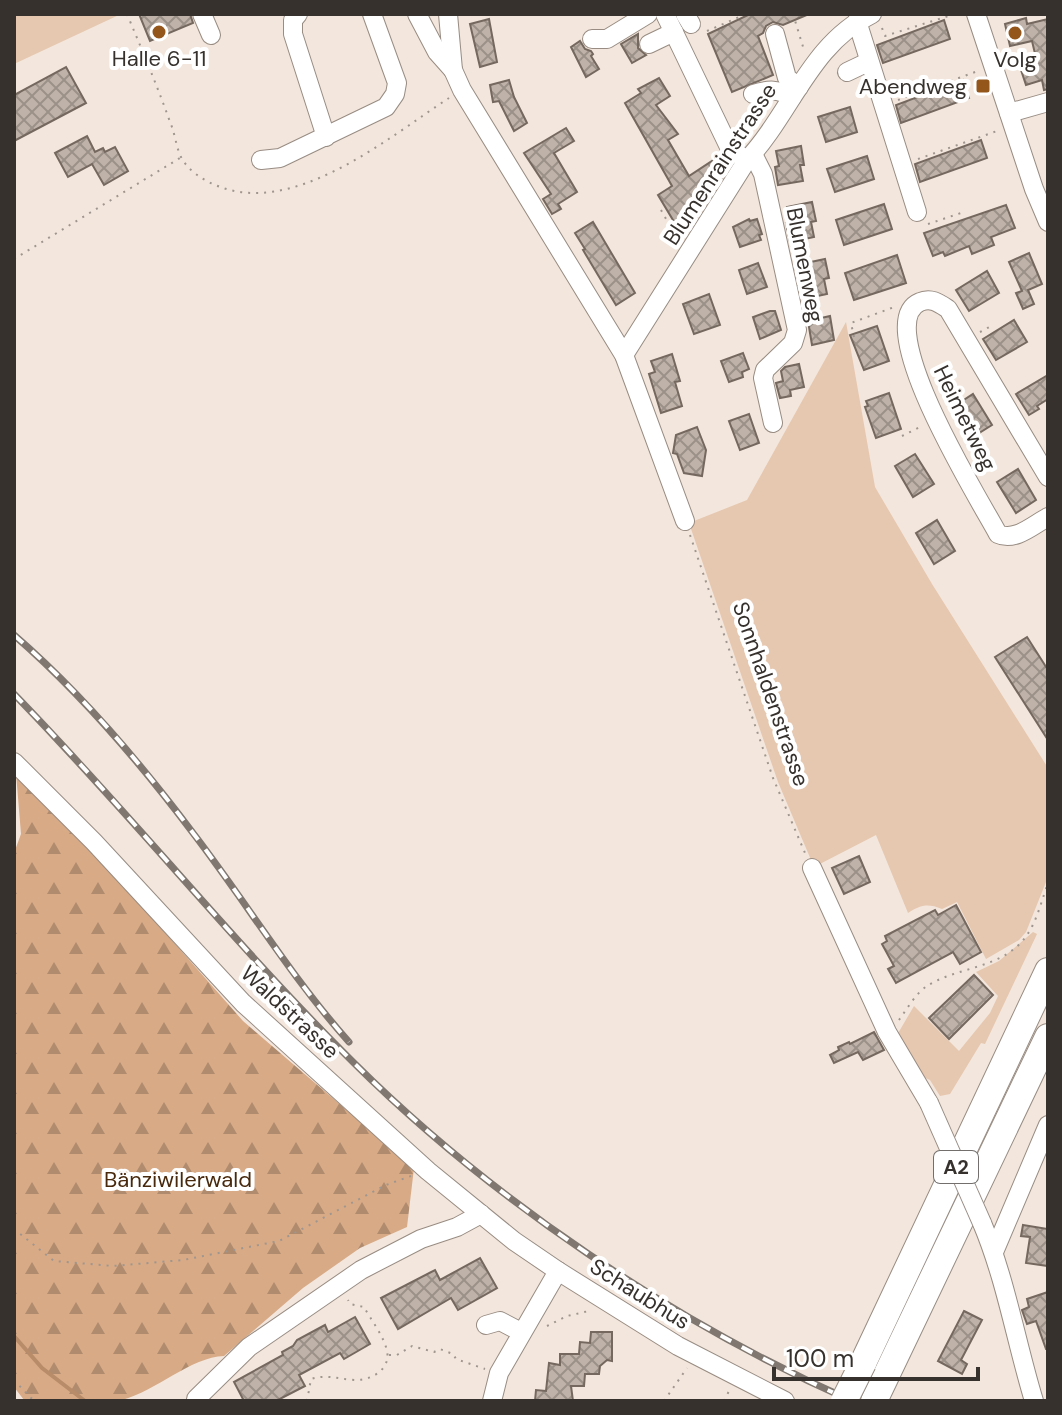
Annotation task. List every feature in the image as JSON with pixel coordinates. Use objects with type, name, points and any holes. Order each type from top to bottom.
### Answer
[{"type":"highway","name":"A2","points":[[844,1401],[1048,971]]},
{"type":"highway","name":"A2","points":[[874,1401],[1048,1037]]},
{"type":"street","points":[[202,14],[211,35]]},
{"type":"street","points":[[298,14],[293,20],[293,34],[326,137]]},
{"type":"street","points":[[261,160],[280,158],[386,107],[395,94],[397,83],[372,14]]},
{"type":"street","points":[[417,14],[437,52],[453,70],[462,90],[624,355],[685,521]]},
{"type":"street","points":[[448,14],[453,70]]},
{"type":"street","points":[[592,39],[607,39],[648,14]]},
{"type":"street","points":[[665,14],[689,25],[730,149],[750,157]]},
{"type":"street","points":[[976,14],[1048,222]]},
{"type":"street","points":[[864,18],[868,62],[917,212]]},
{"type":"street","name":"Blumenrainstrasse","points":[[624,355],[750,157],[821,54],[839,35],[864,18]]},
{"type":"street","points":[[649,44],[689,25]]},
{"type":"street","points":[[775,34],[787,78],[796,92]]},
{"type":"street","points":[[847,72],[868,62]]},
{"type":"street","points":[[753,94],[768,89],[796,92]]},
{"type":"street","points":[[1009,113],[1048,102]]},
{"type":"street","name":"Blumenweg","points":[[750,157],[763,174],[797,330],[793,343],[765,370],[763,378],[773,423]]},
{"type":"street","name":"Heimetweg","points":[[1048,477],[948,309],[937,302],[925,300],[914,304],[909,310],[905,327],[915,369],[935,418],[998,534],[1007,538],[1014,536],[1048,517]]},
{"type":"street","name":"Waldstrasse","points":[[14,762],[94,842],[243,1003],[428,1171],[558,1271]]},
{"type":"street","points":[[812,868],[887,1032],[929,1103],[982,1223],[994,1252],[1034,1401]]},
{"type":"street","points":[[994,1252],[1048,1125]]},
{"type":"street","points":[[196,1399],[249,1347],[361,1270],[421,1239],[457,1227],[481,1214]]},
{"type":"street","name":"Schaubhus","points":[[492,1401],[499,1373],[558,1271],[678,1346],[785,1401]]},
{"type":"street","points":[[486,1325],[500,1321],[521,1332]]},
{"type":"path","points":[[127,14],[171,122],[181,157],[201,178],[225,190],[248,194],[278,193],[315,181],[462,90]]},
{"type":"path","points":[[689,25],[722,26],[746,14]]},
{"type":"path","points":[[793,14],[806,59]]},
{"type":"path","points":[[883,31],[885,36],[955,14]]},
{"type":"path","points":[[882,105],[978,71]]},
{"type":"path","points":[[902,164],[997,131]]},
{"type":"path","points":[[14,259],[181,157]]},
{"type":"path","points":[[661,210],[689,255]]},
{"type":"path","points":[[917,212],[922,226],[964,212]]},
{"type":"path","points":[[854,337],[851,323],[896,306],[909,310]]},
{"type":"path","points":[[902,436],[935,418]]},
{"type":"path","name":"Sonnhaldenstrasse","points":[[685,521],[773,778],[812,868]]},
{"type":"path","points":[[887,1032],[929,984],[985,965],[1020,943],[1028,934],[1048,883]]},
{"type":"path","points":[[14,1229],[54,1261],[113,1266],[183,1260],[279,1241],[386,1185],[428,1171]]},
{"type":"path","points":[[307,1401],[311,1379],[333,1377],[359,1380],[373,1376],[382,1369],[388,1355],[364,1307],[350,1304],[340,1284]]},
{"type":"path","points":[[543,1328],[567,1316],[591,1311]]},
{"type":"path","points":[[388,1355],[397,1355],[412,1346],[434,1352],[440,1349],[453,1354],[456,1359],[492,1371]]},
{"type":"path","points":[[664,1401],[692,1361]]},
{"type":"path","points":[[14,1380],[30,1399],[39,1401]]},
{"type":"path","points":[[724,1401],[733,1384]]},
{"type":"shaded area","points":[[14,14],[121,14],[14,64]]},
{"type":"shaded area","points":[[846,322],[875,487],[1048,768],[1048,877],[1026,932],[1019,940],[986,959],[957,902],[942,909],[924,906],[908,913],[876,835],[814,867],[778,782],[689,523],[747,500]]},
{"type":"shaded area","points":[[1033,932],[1037,934],[985,1044],[981,1043],[950,1094],[940,1096],[930,1080],[923,1077],[897,1035],[914,1006],[959,1051],[990,1013],[998,996],[976,972],[999,961]]},
{"type":"green space","name":"Bänziwilerwald","points":[[16,773],[66,820],[243,1021],[414,1168],[407,1227],[360,1248],[303,1288],[224,1356],[199,1362],[122,1400],[90,1403],[29,1401],[24,1400],[14,1387],[14,853],[21,834]]},
{"type":"building","name":"Halle 6-11","points":[[139,14],[190,14],[193,23],[150,41]]},
{"type":"building","points":[[750,14],[809,14],[783,25],[773,22],[766,26],[758,36],[773,75],[732,92],[708,34]]},
{"type":"building","points":[[1026,18],[1027,24],[1048,19],[1048,89],[1044,90],[1042,80],[1026,85],[1020,67],[1037,62],[1032,41],[1010,46],[1005,24]]},
{"type":"building","points":[[489,19],[497,62],[480,67],[470,24]]},
{"type":"building","points":[[944,20],[950,39],[883,63],[877,45]]},
{"type":"building","points":[[638,34],[638,48],[646,55],[632,63],[621,44]]},
{"type":"building","points":[[580,41],[585,49],[591,51],[599,69],[586,77],[571,47]]},
{"type":"building","points":[[66,67],[86,103],[14,141],[14,95]]},
{"type":"building","points":[[659,78],[670,96],[656,105],[678,134],[668,140],[689,176],[715,159],[724,174],[695,220],[679,230],[658,195],[672,186],[625,103],[641,93],[638,89]]},
{"type":"building","points":[[509,80],[527,123],[514,131],[499,101],[493,102],[490,85]]},
{"type":"building","points":[[963,80],[969,98],[901,123],[896,105]]},
{"type":"building","points":[[850,107],[857,132],[826,142],[818,117]]},
{"type":"building","points":[[566,128],[574,141],[554,153],[577,192],[558,204],[561,209],[552,214],[543,199],[551,194],[524,153]]},
{"type":"building","points":[[87,136],[95,152],[103,148],[105,152],[115,147],[128,171],[104,185],[92,164],[68,177],[55,153]]},
{"type":"building","points":[[981,140],[987,158],[920,182],[915,164]]},
{"type":"building","points":[[801,146],[803,181],[778,185],[776,151]]},
{"type":"building","points":[[867,156],[874,179],[835,192],[827,169]]},
{"type":"building","points":[[812,202],[816,221],[811,222],[814,237],[790,242],[787,207]]},
{"type":"building","points":[[884,204],[892,229],[844,245],[836,220]]},
{"type":"building","points":[[1006,205],[1015,228],[991,237],[994,245],[972,254],[969,246],[945,256],[943,252],[933,256],[924,233]]},
{"type":"building","points":[[749,219],[757,219],[761,240],[740,247],[733,227]]},
{"type":"building","points":[[593,222],[635,293],[616,305],[575,233]]},
{"type":"building","points":[[1029,253],[1042,284],[1028,290],[1034,304],[1023,309],[1016,293],[1022,291],[1009,262]]},
{"type":"building","points":[[897,255],[906,283],[854,300],[845,273]]},
{"type":"building","points":[[825,259],[829,278],[824,279],[827,294],[803,299],[799,280],[803,280],[801,264]]},
{"type":"building","points":[[758,263],[767,287],[747,294],[739,270]]},
{"type":"building","points":[[987,271],[999,293],[969,311],[956,290]]},
{"type":"building","points":[[709,294],[720,325],[694,334],[683,304]]},
{"type":"building","points":[[775,311],[781,330],[760,339],[753,317]]},
{"type":"building","points":[[830,316],[834,340],[812,345],[808,321]]},
{"type":"building","points":[[1014,320],[1027,342],[996,360],[983,339]]},
{"type":"building","points":[[877,326],[889,361],[864,370],[850,335]]},
{"type":"building","points":[[743,353],[749,369],[742,372],[743,377],[729,382],[721,361]]},
{"type":"building","points":[[672,354],[680,381],[675,382],[682,406],[661,413],[649,374],[655,372],[651,361]]},
{"type":"building","points":[[799,364],[804,387],[790,390],[791,396],[780,398],[776,383],[783,381],[781,371]]},
{"type":"building","points":[[1048,375],[1048,399],[1029,415],[1016,394]]},
{"type":"building","points":[[889,393],[901,429],[876,438],[865,407],[868,406],[866,401]]},
{"type":"building","points":[[973,394],[992,425],[971,438],[953,407]]},
{"type":"building","points":[[749,414],[759,443],[740,450],[729,421]]},
{"type":"building","points":[[697,427],[706,450],[702,476],[684,473],[677,454],[673,453],[676,435]]},
{"type":"building","points":[[915,454],[934,484],[913,497],[895,466]]},
{"type":"building","points":[[1018,469],[1036,500],[1016,513],[997,482]]},
{"type":"building","points":[[937,520],[955,551],[934,564],[916,533]]},
{"type":"building","points":[[1027,637],[1048,670],[1048,740],[995,657]]},
{"type":"building","points":[[859,856],[870,882],[844,894],[832,868]]},
{"type":"building","points":[[956,905],[981,952],[960,964],[953,952],[896,983],[888,969],[894,966],[882,944],[887,941],[885,936],[935,910],[938,915]]},
{"type":"building","points":[[974,975],[993,995],[949,1039],[929,1018]]},
{"type":"building","points":[[874,1032],[884,1050],[863,1060],[858,1052],[834,1063],[830,1055],[839,1050],[838,1047]]},
{"type":"building","points":[[1023,1225],[1048,1229],[1048,1266],[1026,1263],[1030,1237],[1021,1236]]},
{"type":"building","points":[[480,1258],[497,1288],[458,1310],[451,1298],[398,1329],[381,1298],[435,1270],[440,1280]]},
{"type":"building","points":[[1048,1292],[1046,1349],[1036,1321],[1027,1324],[1022,1310],[1029,1307],[1027,1299]]},
{"type":"building","points":[[964,1311],[982,1320],[961,1360],[967,1364],[962,1374],[938,1361]]},
{"type":"building","points":[[355,1317],[370,1344],[344,1359],[340,1353],[299,1375],[305,1386],[276,1401],[244,1401],[234,1382],[283,1355],[282,1352],[297,1340],[325,1325],[328,1332]]},
{"type":"building","points":[[591,1332],[612,1332],[612,1361],[607,1360],[600,1366],[599,1374],[585,1374],[584,1386],[571,1386],[573,1401],[535,1401],[536,1390],[546,1391],[549,1363],[560,1365],[560,1354],[579,1354],[580,1342],[590,1343]]},
{"type":"waterway","points":[[14,1336],[42,1368],[85,1401]]},
{"type":"railway","points":[[14,635],[109,729],[152,780],[308,992],[349,1042]]},
{"type":"railway","points":[[14,694],[310,1018],[407,1113],[465,1162],[588,1254],[653,1296],[785,1370],[852,1401]]},
{"type":"place","name":"Halle 6-11","points":[[159,32]]},
{"type":"place","name":"Volg","points":[[1015,33]]},
{"type":"place","name":"Abendweg","points":[[983,86]]}]
